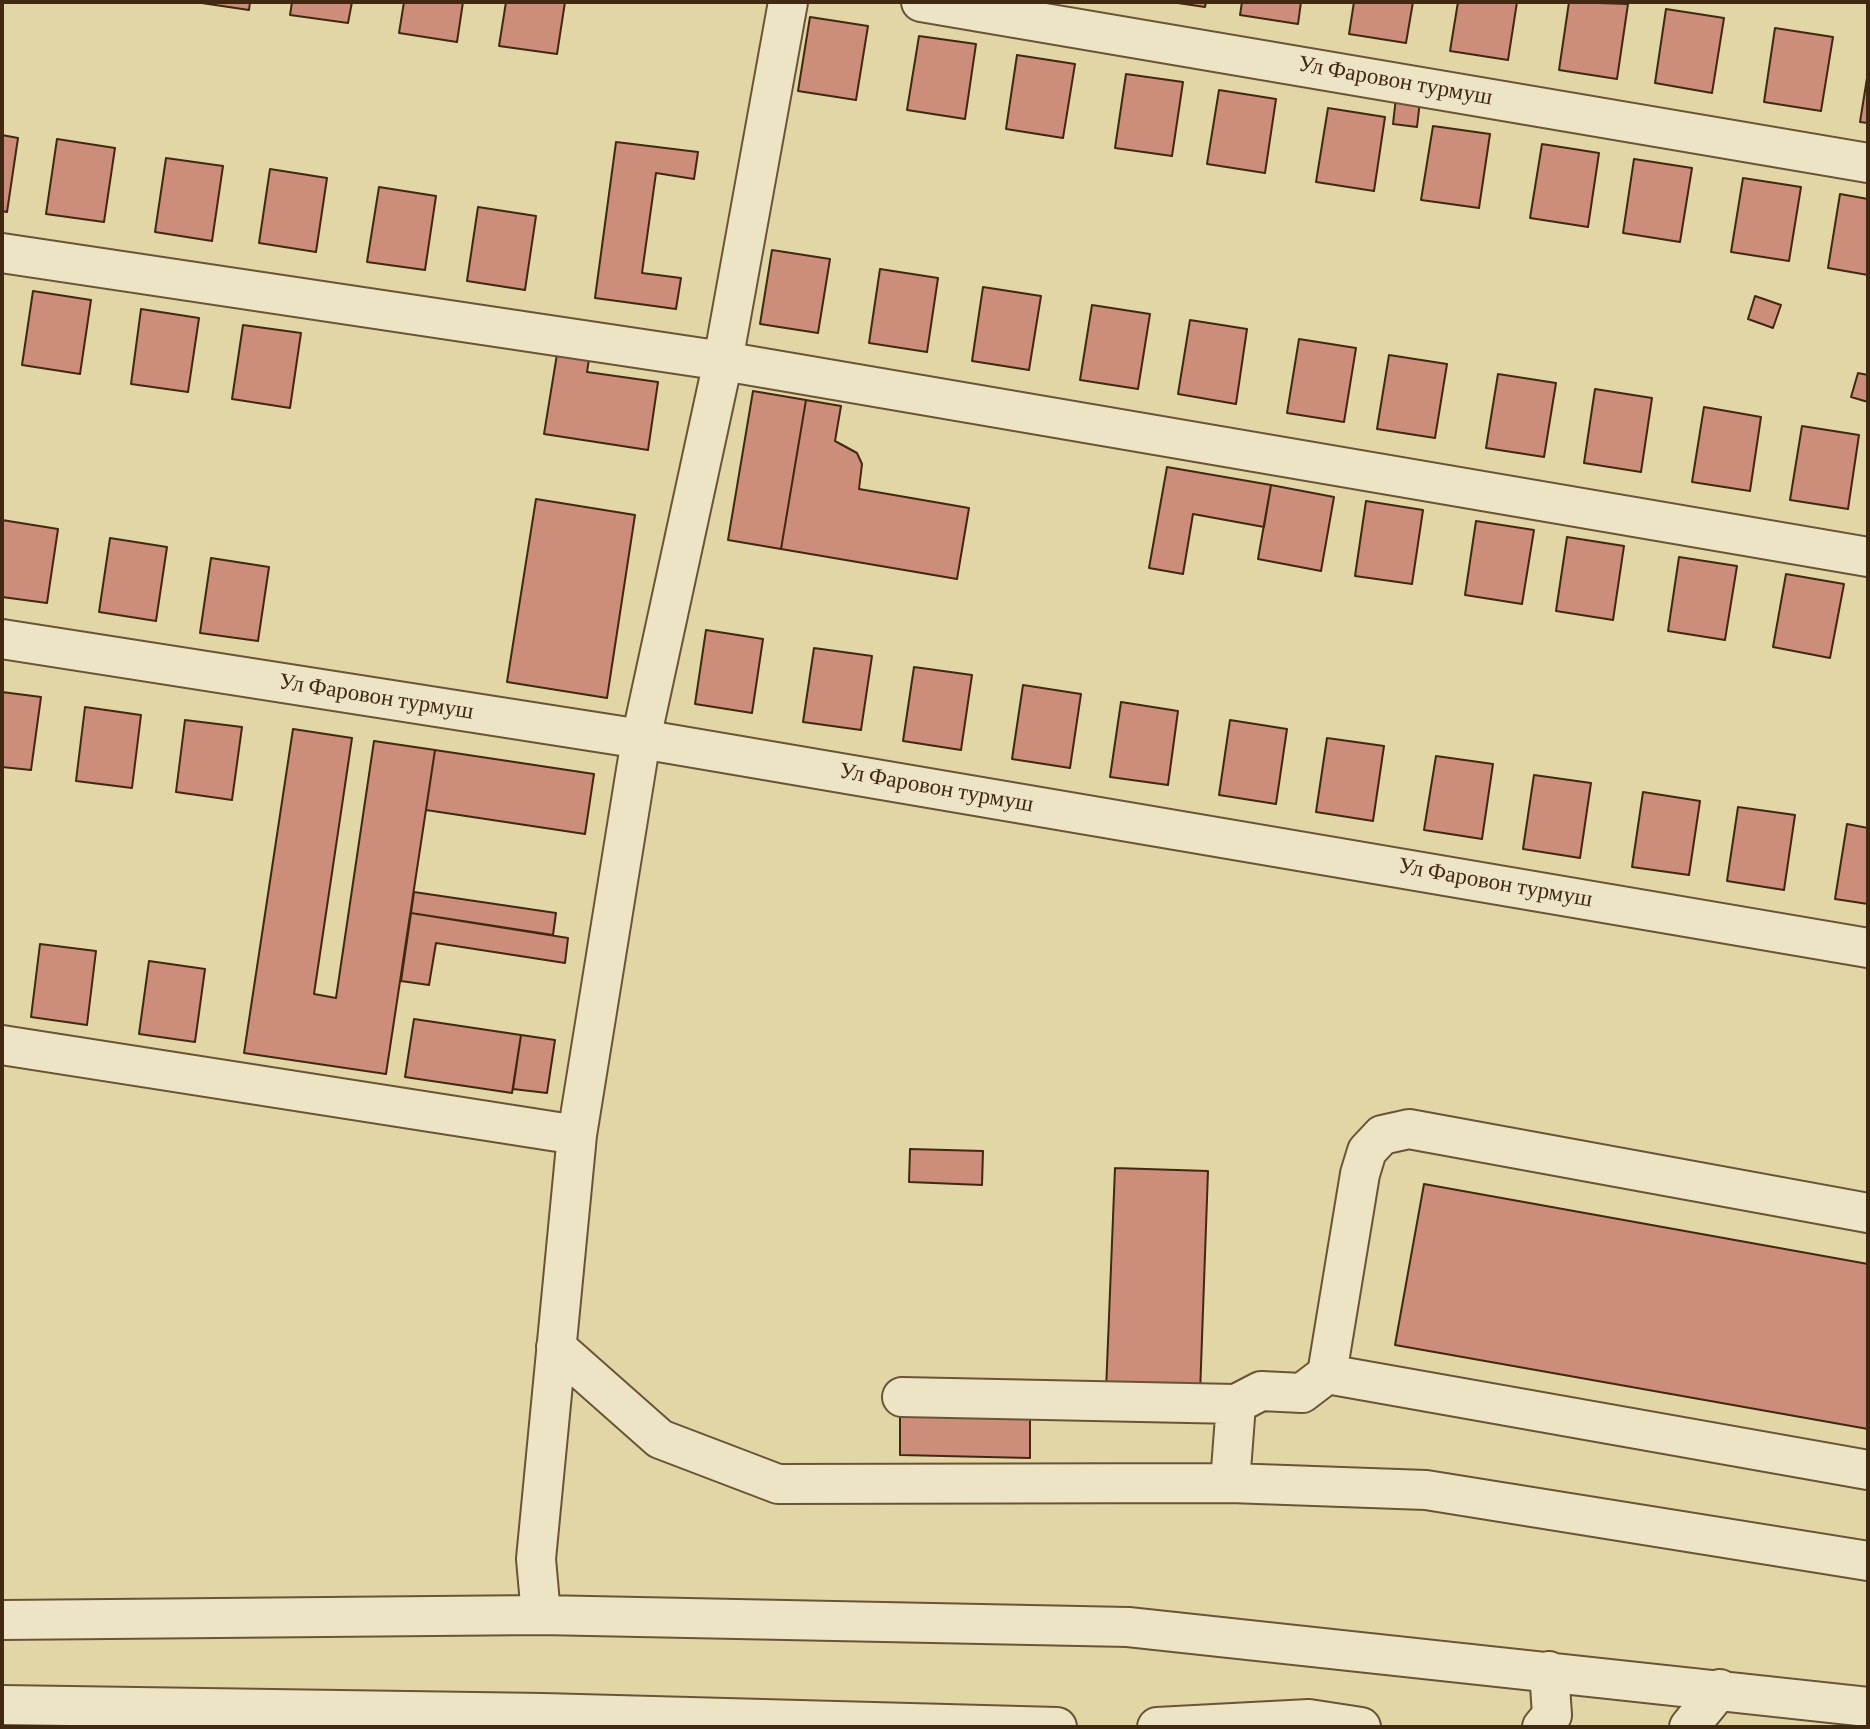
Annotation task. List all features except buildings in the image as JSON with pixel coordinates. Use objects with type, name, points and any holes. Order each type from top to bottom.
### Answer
[{"type":"street","points":[[541,1615],[536,1559],[576,1135],[641,739],[723,360],[788,2]]},
{"type":"street","name":"Ул Фаровон турмуш","points":[[921,2],[1868,163]]},
{"type":"street","points":[[2,253],[723,360],[1868,556]]},
{"type":"street","name":"Ул Фаровон турмуш","points":[[2,639],[641,739],[1868,948]]},
{"type":"street","points":[[2,1045],[576,1135]]},
{"type":"street","points":[[902,1397],[1236,1404],[1261,1391],[1302,1393],[1327,1374],[1360,1174],[1367,1150],[1382,1135],[1409,1129],[1868,1213]]},
{"type":"street","points":[[556,1347],[660,1439],[778,1485],[1230,1483],[1426,1490],[1868,1561]]},
{"type":"street","points":[[1327,1374],[1868,1470]]},
{"type":"street","points":[[1230,1483],[1236,1404]]},
{"type":"street","points":[[2,1620],[541,1615],[1128,1627],[1868,1707]]},
{"type":"street","points":[[1542,1727],[1552,1715],[1549,1671]]},
{"type":"street","points":[[1689,1727],[1720,1689]]},
{"type":"street","points":[[1714,1727],[1720,1689]]},
{"type":"street","points":[[2,1705],[543,1720],[1057,1727]]},
{"type":"street","points":[[1157,1727],[1309,1719],[1361,1727]]}]
